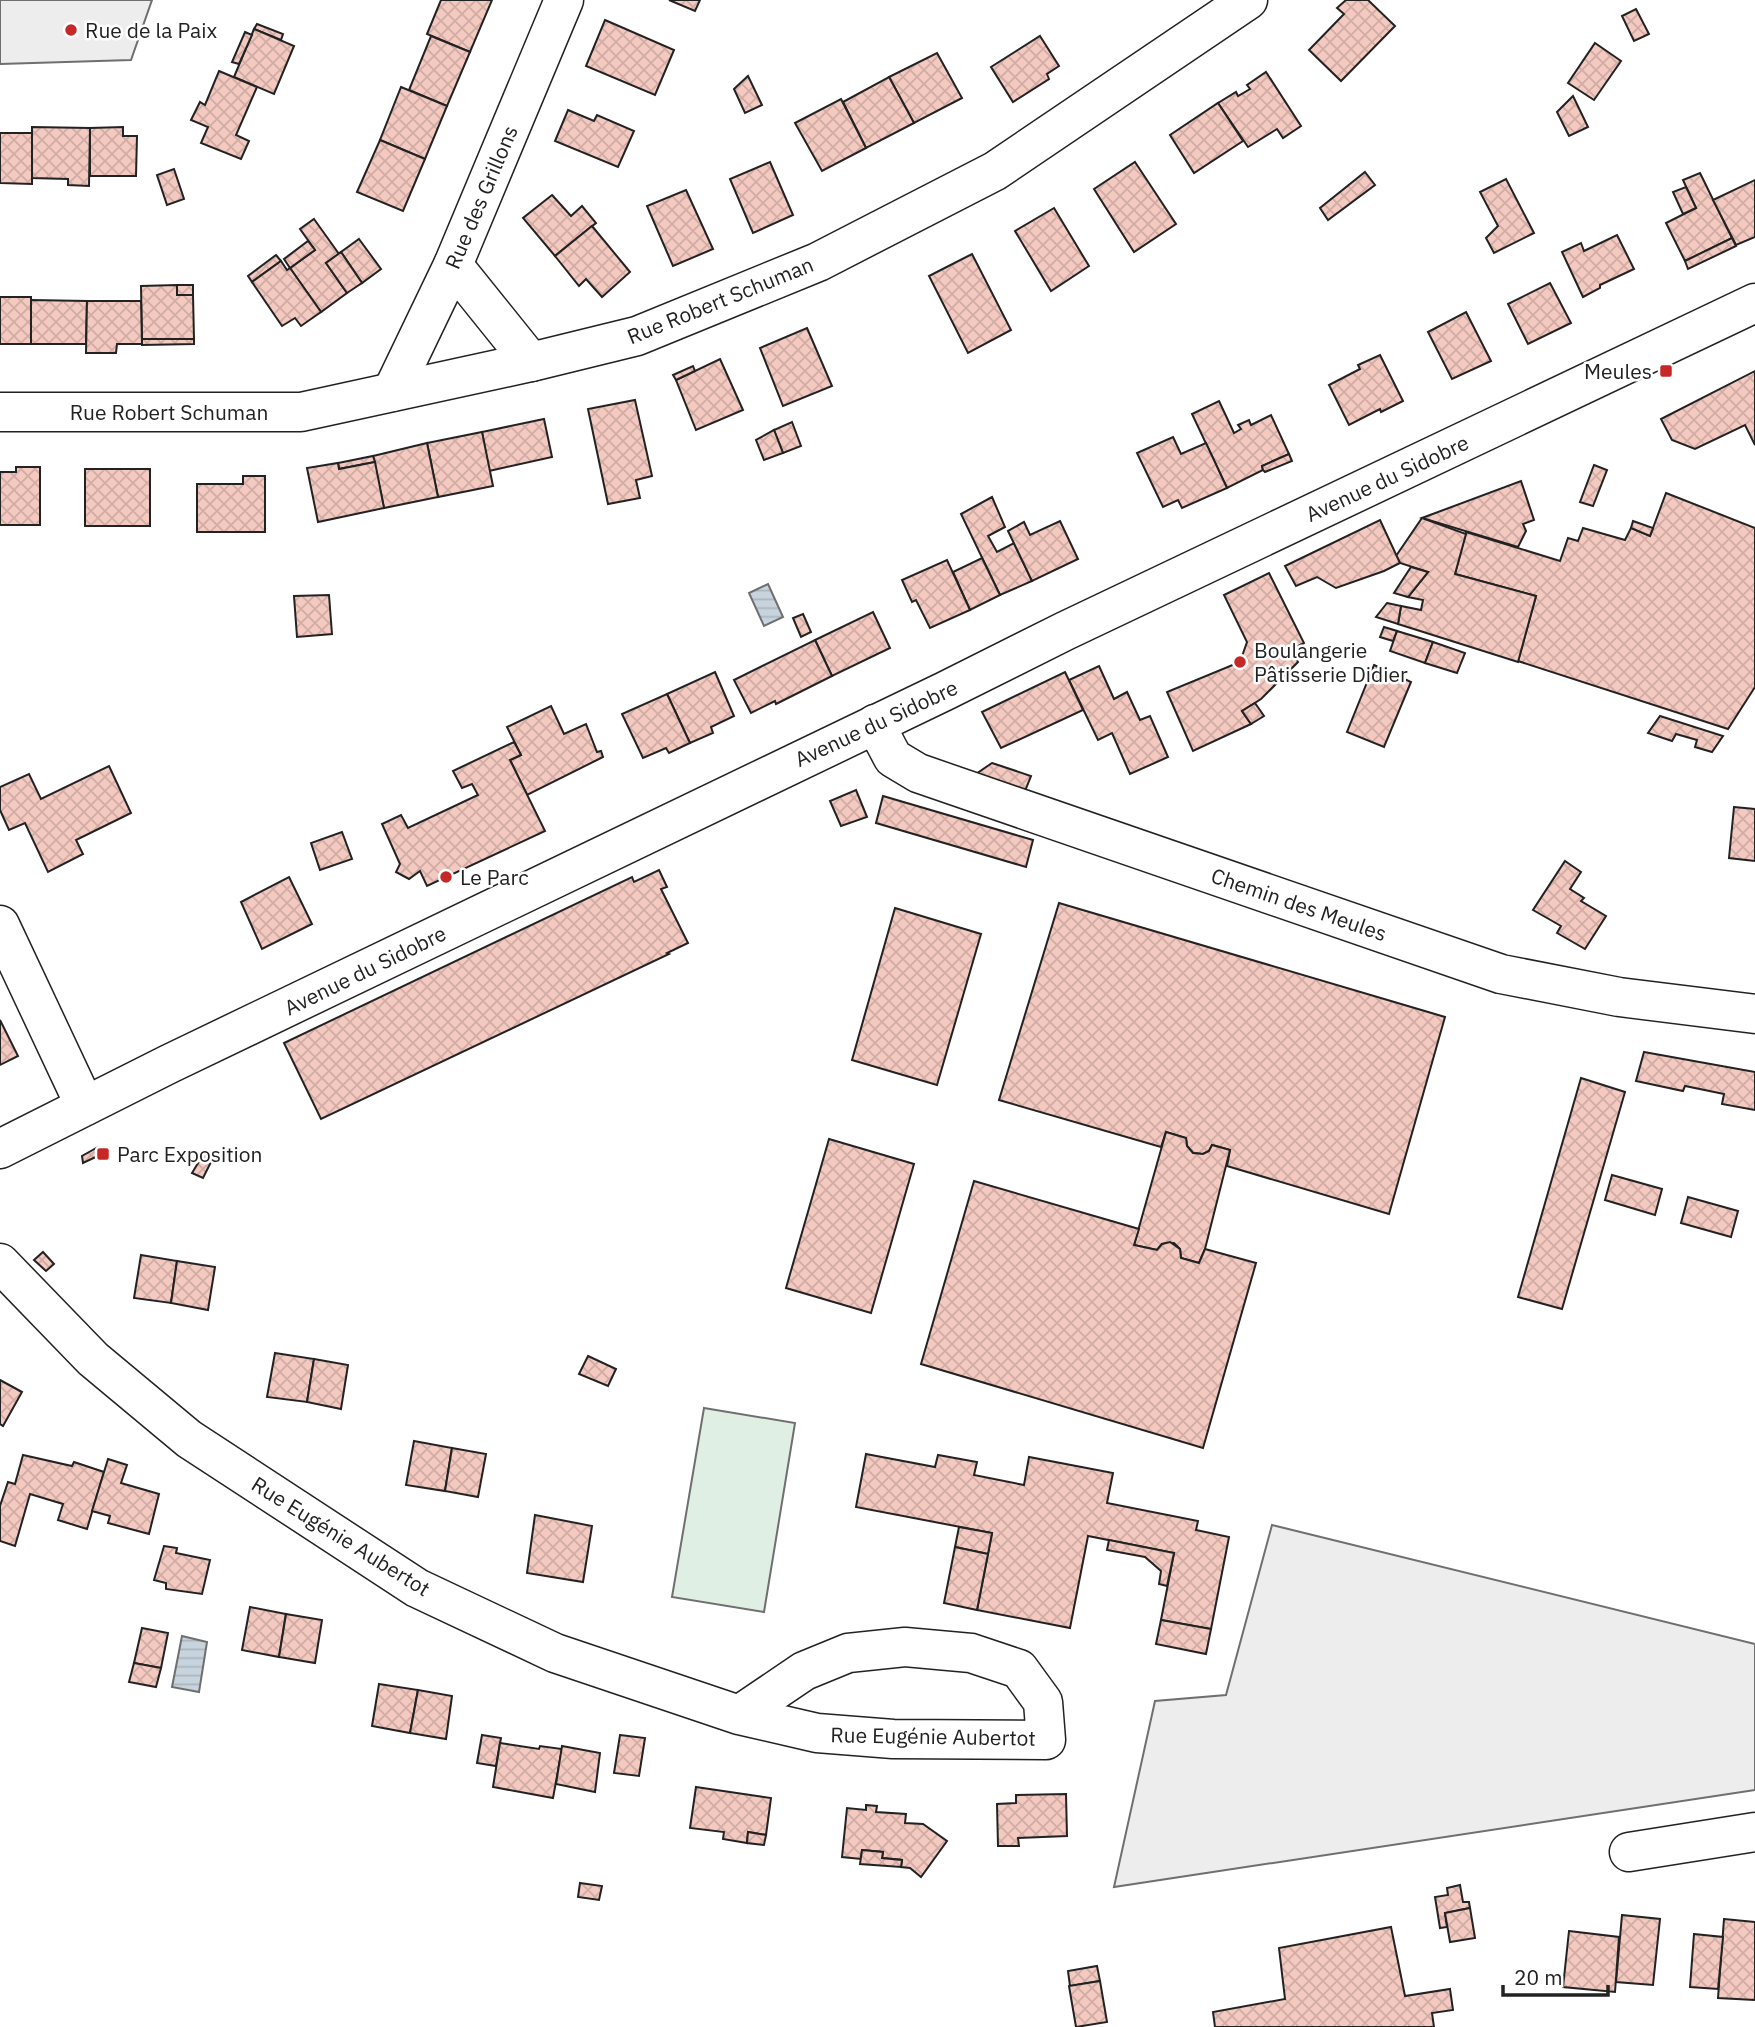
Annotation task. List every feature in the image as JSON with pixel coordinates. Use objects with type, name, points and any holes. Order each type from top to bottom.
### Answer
[{"type":"street","name":"Rue des Grillons","points":[[392,391],[453,265],[564,0]]},
{"type":"street","name":"Rue Robert Schuman","points":[[0,412],[301,412],[637,336],[818,262],[995,171],[1248,0]]},
{"type":"street","points":[[453,265],[531,362]]},
{"type":"street","name":"Avenue du Sidobre","points":[[0,1149],[1065,631],[1755,303]]},
{"type":"street","name":"Chemin des Meules","points":[[875,724],[893,758],[918,773],[1501,974],[1619,997],[1755,1014]]},
{"type":"street","points":[[0,925],[85,1106]]},
{"type":"street","name":"Rue Eugénie Aubertot","points":[[0,1264],[93,1359],[189,1439],[417,1588],[555,1653],[739,1716],[817,1733],[893,1739],[1046,1740],[1043,1702],[1019,1669],[971,1653],[905,1647],[848,1653],[804,1671],[739,1716]]},
{"type":"street","points":[[1629,1852],[1755,1832]]},
{"type":"green space","points":[[704,1408],[795,1423],[764,1612],[672,1597]]},
{"type":"shaded area","name":"Rue de la Paix","points":[[0,0],[152,0],[131,60],[0,64]]},
{"type":"shaded area","points":[[768,584],[783,617],[764,626],[749,593]]},
{"type":"shaded area","points":[[1272,1525],[1755,1644],[1755,1790],[1114,1887],[1155,1701],[1226,1695]]},
{"type":"shaded area","points":[[182,1636],[207,1642],[199,1692],[172,1687]]},
{"type":"building","points":[[441,0],[492,0],[470,52],[427,34]]},
{"type":"building","points":[[669,0],[700,0],[695,11]]},
{"type":"building","points":[[1346,0],[1368,0],[1395,26],[1341,81],[1309,50],[1344,14],[1337,8]]},
{"type":"building","points":[[1636,9],[1649,34],[1634,41],[1622,16]]},
{"type":"building","points":[[605,20],[674,50],[655,95],[586,66]]},
{"type":"building","points":[[257,24],[283,34],[281,40],[254,29]]},
{"type":"building","points":[[254,29],[294,46],[274,94],[234,77]]},
{"type":"building","points":[[245,32],[252,35],[239,64],[232,62]]},
{"type":"building","points":[[431,36],[470,52],[447,106],[409,90]]},
{"type":"building","points":[[1040,36],[1059,66],[1047,74],[1049,79],[1013,102],[991,67]]},
{"type":"building","points":[[1595,43],[1621,61],[1594,100],[1568,83]]},
{"type":"building","points":[[937,53],[962,98],[914,123],[889,77]]},
{"type":"building","points":[[219,71],[257,87],[236,135],[249,141],[241,159],[201,143],[208,127],[191,120],[200,102],[205,105]]},
{"type":"building","points":[[1266,72],[1301,126],[1283,138],[1277,129],[1248,147],[1218,103],[1236,92],[1238,96],[1250,89],[1247,85]]},
{"type":"building","points":[[748,76],[762,105],[745,113],[734,89]]},
{"type":"building","points":[[889,77],[914,123],[866,148],[843,102]]},
{"type":"building","points":[[401,87],[447,106],[425,159],[380,140]]},
{"type":"building","points":[[1573,96],[1588,127],[1569,136],[1557,112]]},
{"type":"building","points":[[841,99],[866,148],[822,171],[795,123]]},
{"type":"building","points":[[1218,103],[1243,141],[1194,173],[1170,135]]},
{"type":"building","points":[[568,110],[594,121],[597,115],[634,131],[618,167],[555,141]]},
{"type":"building","points":[[32,127],[90,128],[89,186],[68,185],[68,179],[32,178]]},
{"type":"building","points":[[123,127],[123,136],[137,136],[136,176],[90,176],[90,128]]},
{"type":"building","points":[[0,133],[32,133],[32,184],[0,183]]},
{"type":"building","points":[[380,140],[425,159],[403,211],[357,192]]},
{"type":"building","points":[[770,162],[793,215],[753,233],[730,179]]},
{"type":"building","points":[[1135,162],[1176,224],[1134,252],[1094,189]]},
{"type":"building","points":[[174,169],[184,199],[167,205],[157,175]]},
{"type":"building","points":[[1365,172],[1375,185],[1328,220],[1320,208]]},
{"type":"building","points":[[1700,173],[1732,238],[1685,261],[1666,223],[1696,208],[1683,180]]},
{"type":"building","points":[[1506,179],[1534,233],[1494,253],[1486,238],[1498,226],[1480,192]]},
{"type":"building","points":[[1755,180],[1755,237],[1736,245],[1713,200]]},
{"type":"building","points":[[1686,187],[1696,208],[1683,214],[1673,192]]},
{"type":"building","points":[[686,190],[713,249],[673,266],[647,206]]},
{"type":"building","points":[[552,195],[571,216],[582,206],[596,223],[555,256],[523,218]]},
{"type":"building","points":[[1054,208],[1089,266],[1051,291],[1015,231]]},
{"type":"building","points":[[314,219],[339,254],[326,263],[347,293],[321,312],[290,268],[315,250],[300,229]]},
{"type":"building","points":[[592,226],[630,272],[602,297],[586,279],[579,286],[555,256]]},
{"type":"building","points":[[1617,235],[1634,269],[1600,285],[1600,288],[1583,297],[1562,252],[1581,243],[1584,251]]},
{"type":"building","points":[[1732,238],[1736,246],[1688,269],[1685,261]]},
{"type":"building","points":[[359,239],[381,269],[362,283],[341,252]]},
{"type":"building","points":[[308,241],[315,250],[290,268],[284,259]]},
{"type":"building","points":[[341,252],[362,283],[347,293],[326,263]]},
{"type":"building","points":[[972,254],[1011,330],[968,353],[929,276]]},
{"type":"building","points":[[276,255],[281,261],[252,282],[248,276]]},
{"type":"building","points":[[281,261],[287,270],[290,268],[321,312],[301,326],[295,318],[282,326],[252,282]]},
{"type":"building","points":[[1550,283],[1571,323],[1528,344],[1508,304]]},
{"type":"building","points":[[177,285],[193,285],[193,295],[177,295]]},
{"type":"building","points":[[177,285],[177,295],[193,295],[194,339],[142,339],[141,286]]},
{"type":"building","points":[[0,297],[31,297],[31,344],[0,344]]},
{"type":"building","points":[[31,300],[87,301],[86,344],[31,344]]},
{"type":"building","points":[[87,301],[141,301],[142,344],[117,344],[116,353],[86,353]]},
{"type":"building","points":[[1466,312],[1491,361],[1452,379],[1428,332]]},
{"type":"building","points":[[807,328],[832,386],[783,406],[760,348]]},
{"type":"building","points":[[142,339],[194,339],[194,344],[142,345]]},
{"type":"building","points":[[1380,355],[1403,401],[1349,425],[1329,385],[1360,369],[1358,365]]},
{"type":"building","points":[[720,359],[743,410],[696,430],[676,380]]},
{"type":"building","points":[[693,366],[695,371],[676,380],[673,375]]},
{"type":"building","points":[[1755,371],[1755,445],[1745,425],[1695,449],[1672,440],[1661,419]]},
{"type":"building","points":[[635,400],[652,476],[636,480],[640,498],[608,504],[588,409]]},
{"type":"building","points":[[1219,401],[1234,433],[1241,429],[1238,425],[1249,420],[1251,425],[1271,415],[1289,454],[1262,466],[1263,470],[1227,488],[1192,414]]},
{"type":"building","points":[[544,419],[552,457],[489,471],[482,432]]},
{"type":"building","points":[[792,422],[801,446],[783,453],[774,430]]},
{"type":"building","points":[[774,430],[783,453],[764,460],[756,440]]},
{"type":"building","points":[[482,432],[493,486],[438,497],[427,443]]},
{"type":"building","points":[[1173,437],[1181,454],[1206,443],[1227,488],[1182,508],[1178,500],[1163,507],[1137,453]]},
{"type":"building","points":[[427,443],[438,497],[384,508],[373,456]]},
{"type":"building","points":[[1289,454],[1292,461],[1265,472],[1263,470],[1262,466]]},
{"type":"building","points":[[373,456],[375,462],[339,469],[338,463]]},
{"type":"building","points":[[375,462],[384,508],[318,522],[307,468],[338,463],[339,469]]},
{"type":"building","points":[[1594,465],[1607,470],[1593,506],[1580,502]]},
{"type":"building","points":[[16,467],[40,467],[40,525],[0,525],[0,472],[16,472]]},
{"type":"building","points":[[85,469],[150,469],[150,526],[85,526]]},
{"type":"building","points":[[243,476],[265,476],[265,532],[197,532],[197,484],[243,484]]},
{"type":"building","points":[[1521,481],[1534,520],[1523,524],[1526,531],[1518,547],[1422,518]]},
{"type":"building","points":[[1666,493],[1755,528],[1755,687],[1728,729],[1518,661],[1536,596],[1455,574],[1466,532],[1560,561],[1568,538],[1578,541],[1583,528],[1625,540],[1631,528],[1650,536]]},
{"type":"building","points":[[992,497],[1005,527],[988,536],[997,552],[1014,543],[1032,581],[1000,595],[961,514]]},
{"type":"building","points":[[1422,518],[1466,534],[1455,574],[1536,596],[1518,662],[1398,624],[1401,606],[1421,610],[1423,600],[1408,597],[1428,572],[1400,563],[1396,556]]},
{"type":"building","points":[[1380,520],[1400,563],[1336,588],[1317,577],[1296,586],[1285,566]]},
{"type":"building","points":[[1060,521],[1078,559],[1032,581],[1008,531],[1024,522],[1030,535]]},
{"type":"building","points":[[1633,521],[1653,528],[1650,536],[1631,528]]},
{"type":"building","points":[[982,558],[1000,595],[970,610],[953,572]]},
{"type":"building","points":[[947,560],[970,610],[930,628],[916,600],[912,602],[902,580]]},
{"type":"building","points":[[1411,567],[1428,572],[1408,597],[1394,593]]},
{"type":"building","points":[[1269,573],[1304,643],[1291,650],[1298,662],[1261,699],[1242,711],[1251,724],[1193,751],[1167,692],[1240,662],[1247,642],[1224,595]]},
{"type":"building","points":[[329,595],[332,634],[297,637],[294,596]]},
{"type":"building","points":[[1387,603],[1401,606],[1398,624],[1376,617]]},
{"type":"building","points":[[873,612],[890,648],[832,676],[815,640]]},
{"type":"building","points":[[803,614],[811,632],[801,637],[793,618]]},
{"type":"building","points":[[1384,627],[1397,631],[1393,641],[1380,637]]},
{"type":"building","points":[[1397,631],[1433,642],[1425,663],[1390,651]]},
{"type":"building","points":[[815,640],[832,676],[776,704],[775,701],[751,713],[734,680]]},
{"type":"building","points":[[1433,642],[1465,653],[1457,673],[1425,663]]},
{"type":"building","points":[[1374,665],[1411,682],[1384,747],[1347,732]]},
{"type":"building","points":[[1099,666],[1114,699],[1127,692],[1140,720],[1150,716],[1168,757],[1130,774],[1112,733],[1098,740],[1069,680]]},
{"type":"building","points":[[715,672],[734,716],[711,727],[713,733],[690,743],[667,694]]},
{"type":"building","points":[[1065,672],[1083,710],[1001,748],[982,712]]},
{"type":"building","points":[[667,694],[690,743],[669,753],[666,748],[643,758],[622,714]]},
{"type":"building","points":[[1255,703],[1264,716],[1251,724],[1242,711]]},
{"type":"building","points":[[551,706],[564,734],[586,724],[597,752],[601,751],[603,757],[527,795],[510,760],[521,755],[507,727]]},
{"type":"building","points":[[1660,716],[1723,736],[1712,752],[1695,747],[1697,740],[1676,734],[1672,741],[1648,733]]},
{"type":"building","points":[[514,742],[521,755],[510,760],[545,831],[427,886],[420,871],[409,879],[396,872],[400,864],[382,824],[401,815],[408,828],[478,795],[472,784],[462,788],[453,771]]},
{"type":"building","points":[[992,763],[1031,776],[1025,791],[976,774]]},
{"type":"building","points":[[109,766],[131,813],[76,840],[83,854],[48,872],[25,823],[9,830],[0,810],[0,787],[29,774],[41,799]]},
{"type":"building","points":[[856,790],[867,817],[841,826],[830,801]]},
{"type":"building","points":[[883,796],[1033,840],[1026,867],[876,823]]},
{"type":"building","points":[[1734,807],[1755,809],[1755,861],[1729,858]]},
{"type":"building","points":[[342,832],[352,859],[320,870],[311,843]]},
{"type":"building","points":[[1565,861],[1581,872],[1570,889],[1584,898],[1581,901],[1606,916],[1585,949],[1557,933],[1561,926],[1533,910]]},
{"type":"building","points":[[659,870],[667,887],[661,889],[688,943],[321,1119],[284,1043],[632,877],[634,882]]},
{"type":"building","points":[[289,877],[312,924],[262,949],[241,902]]},
{"type":"building","points":[[1059,903],[1445,1017],[1389,1214],[1227,1166],[1230,1150],[1212,1145],[1209,1151],[1203,1154],[1193,1153],[1187,1146],[1186,1138],[1166,1132],[1161,1147],[999,1100]]},
{"type":"building","points":[[895,908],[981,934],[937,1085],[852,1060]]},
{"type":"building","points":[[0,1020],[18,1056],[0,1065]]},
{"type":"building","points":[[1644,1052],[1755,1072],[1755,1110],[1722,1104],[1724,1094],[1685,1086],[1683,1091],[1636,1081]]},
{"type":"building","points":[[1581,1078],[1625,1092],[1562,1309],[1518,1297]]},
{"type":"building","points":[[1166,1132],[1186,1138],[1187,1146],[1193,1153],[1203,1154],[1209,1151],[1212,1145],[1230,1150],[1199,1263],[1181,1258],[1180,1249],[1174,1243],[1162,1244],[1157,1250],[1134,1245]]},
{"type":"building","points":[[829,1139],[914,1164],[871,1313],[786,1288]]},
{"type":"building","points":[[98,1147],[102,1154],[83,1163],[82,1156]]},
{"type":"building","points":[[206,1150],[214,1156],[203,1178],[192,1173]]},
{"type":"building","points":[[1612,1175],[1662,1189],[1655,1215],[1605,1200]]},
{"type":"building","points":[[974,1181],[1139,1229],[1134,1245],[1157,1250],[1162,1244],[1170,1242],[1180,1249],[1181,1258],[1199,1263],[1205,1249],[1256,1263],[1203,1448],[921,1364]]},
{"type":"building","points":[[1688,1197],[1738,1211],[1731,1237],[1681,1223]]},
{"type":"building","points":[[43,1252],[54,1264],[46,1271],[34,1260]]},
{"type":"building","points":[[141,1255],[177,1261],[171,1303],[134,1298]]},
{"type":"building","points":[[177,1261],[215,1267],[208,1310],[171,1303]]},
{"type":"building","points":[[275,1353],[314,1359],[307,1402],[267,1397]]},
{"type":"building","points":[[588,1356],[616,1369],[608,1386],[579,1374]]},
{"type":"building","points":[[314,1359],[348,1365],[341,1409],[307,1402]]},
{"type":"building","points":[[0,1380],[22,1392],[3,1426],[0,1424]]},
{"type":"building","points":[[414,1441],[452,1448],[445,1491],[406,1485]]},
{"type":"building","points":[[452,1448],[486,1454],[478,1497],[445,1491]]},
{"type":"building","points":[[866,1454],[935,1467],[938,1455],[977,1462],[974,1475],[1024,1485],[1029,1457],[1113,1473],[1107,1503],[1198,1521],[1196,1530],[1229,1537],[1211,1629],[1161,1620],[1174,1553],[1088,1536],[1070,1628],[977,1610],[992,1533],[856,1507]]},
{"type":"building","points":[[23,1455],[72,1466],[74,1462],[104,1472],[87,1529],[58,1520],[63,1504],[30,1494],[15,1546],[0,1541],[0,1506],[8,1482],[15,1484]]},
{"type":"building","points":[[108,1459],[127,1465],[121,1483],[159,1494],[149,1534],[108,1523],[110,1516],[92,1511]]},
{"type":"building","points":[[535,1515],[592,1526],[583,1582],[527,1573]]},
{"type":"building","points":[[959,1527],[992,1533],[988,1554],[955,1547]]},
{"type":"building","points":[[1109,1540],[1174,1553],[1167,1586],[1159,1584],[1161,1571],[1145,1557],[1107,1550]]},
{"type":"building","points":[[164,1546],[177,1548],[176,1553],[210,1560],[202,1594],[166,1589],[166,1583],[154,1580]]},
{"type":"building","points":[[955,1547],[988,1554],[977,1610],[944,1603]]},
{"type":"building","points":[[250,1607],[286,1614],[279,1657],[242,1650]]},
{"type":"building","points":[[286,1614],[322,1620],[315,1663],[279,1657]]},
{"type":"building","points":[[1161,1620],[1211,1629],[1206,1654],[1156,1644]]},
{"type":"building","points":[[142,1628],[168,1633],[161,1668],[134,1663]]},
{"type":"building","points":[[134,1663],[161,1668],[156,1687],[129,1682]]},
{"type":"building","points":[[379,1684],[418,1690],[410,1733],[372,1726]]},
{"type":"building","points":[[418,1690],[452,1696],[446,1739],[410,1733]]},
{"type":"building","points":[[482,1735],[501,1738],[496,1766],[477,1763]]},
{"type":"building","points":[[620,1735],[645,1738],[639,1776],[614,1773]]},
{"type":"building","points":[[500,1743],[539,1749],[540,1746],[562,1749],[553,1798],[493,1787]]},
{"type":"building","points":[[562,1746],[600,1753],[595,1792],[556,1784]]},
{"type":"building","points":[[696,1787],[771,1798],[766,1835],[748,1832],[747,1843],[723,1839],[724,1832],[690,1828]]},
{"type":"building","points":[[1066,1794],[1067,1836],[1018,1838],[1019,1846],[998,1846],[997,1804],[1016,1803],[1016,1795]]},
{"type":"building","points":[[866,1805],[877,1806],[876,1812],[906,1814],[905,1823],[923,1824],[947,1841],[921,1877],[910,1868],[901,1867],[902,1860],[882,1858],[883,1852],[862,1850],[861,1859],[842,1857],[847,1808],[866,1810]]},
{"type":"building","points":[[748,1832],[766,1835],[764,1845],[747,1843]]},
{"type":"building","points":[[862,1850],[883,1852],[882,1858],[902,1860],[901,1867],[860,1864]]},
{"type":"building","points":[[580,1883],[602,1886],[599,1900],[578,1897]]},
{"type":"building","points":[[1460,1885],[1463,1902],[1469,1902],[1470,1908],[1445,1913],[1447,1927],[1440,1928],[1435,1897],[1448,1895],[1447,1888]]},
{"type":"building","points":[[1470,1908],[1475,1938],[1450,1942],[1445,1913]]},
{"type":"building","points":[[1622,1915],[1660,1919],[1653,1985],[1616,1982]]},
{"type":"building","points":[[1724,1919],[1755,1922],[1755,2000],[1718,1998]]},
{"type":"building","points":[[1391,1927],[1405,1996],[1450,1989],[1453,2010],[1432,2013],[1434,2027],[1215,2027],[1213,2012],[1285,1999],[1279,1948]]},
{"type":"building","points":[[1569,1931],[1619,1937],[1615,1992],[1563,1987]]},
{"type":"building","points":[[1694,1934],[1723,1937],[1718,1989],[1690,1987]]},
{"type":"building","points":[[1097,1966],[1100,1981],[1070,1986],[1068,1971]]},
{"type":"building","points":[[1100,1981],[1107,2022],[1076,2027],[1069,1986]]},
{"type":"place","name":"Rue de la Paix","points":[[71,30]]},
{"type":"place","name":"Meules","points":[[1666,371]]},
{"type":"place","name":"Boulangerie Pâtisserie Didier","points":[[1240,662]]},
{"type":"place","name":"Le Parc","points":[[446,877]]},
{"type":"place","name":"Parc Exposition","points":[[103,1154]]}]
